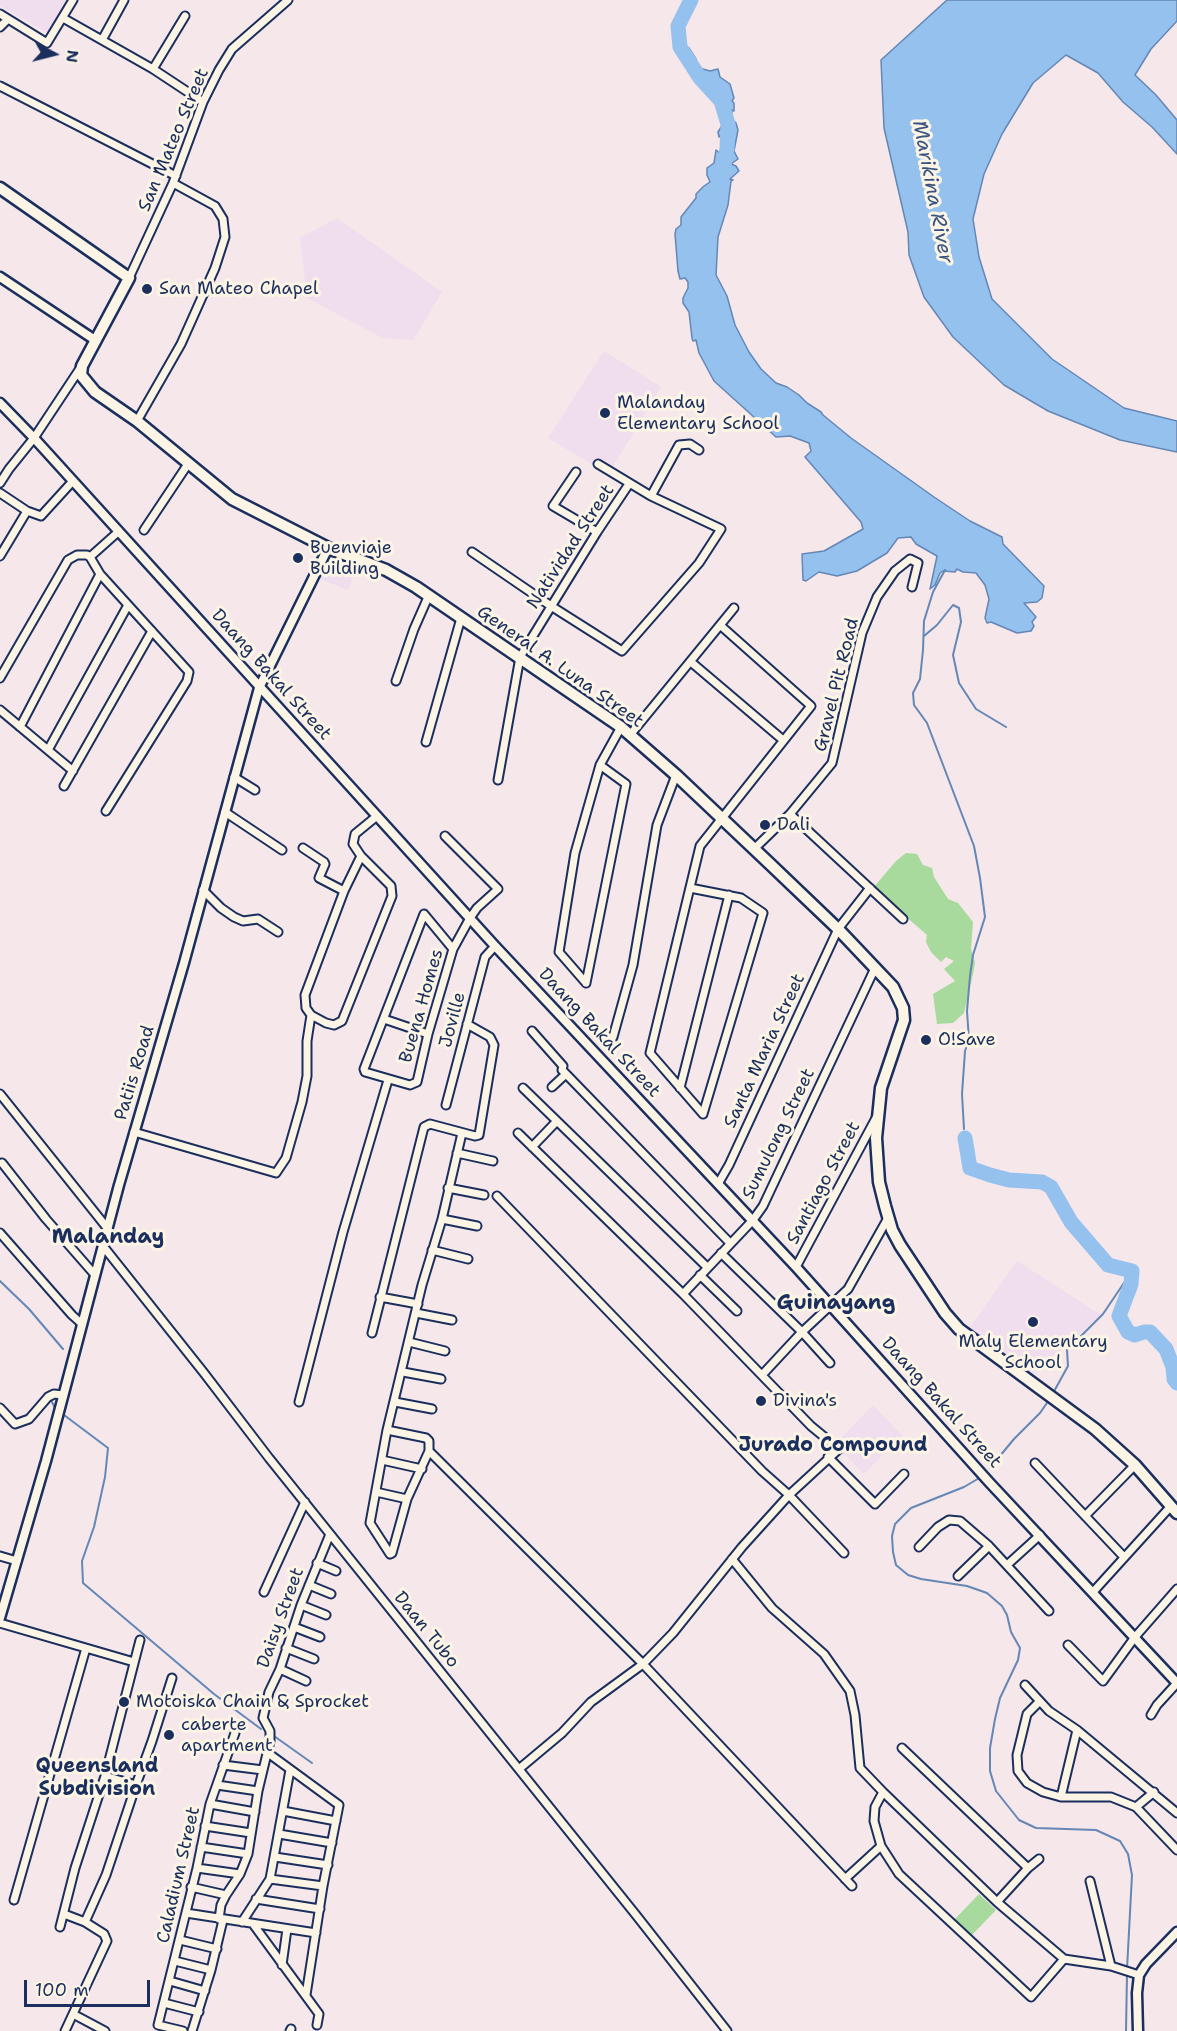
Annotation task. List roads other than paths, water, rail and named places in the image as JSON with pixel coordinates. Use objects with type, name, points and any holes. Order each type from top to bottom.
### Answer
[{"type":"main road","points":[[0,188],[129,278],[82,366]]},
{"type":"main road","name":"General A. Luna Street","points":[[82,366],[81,375],[86,383],[232,499],[327,548],[386,570],[429,595],[626,731],[676,775],[838,929],[893,987],[903,1008],[904,1020],[883,1079],[876,1147],[888,1218],[909,1260],[951,1321],[976,1343],[1095,1429],[1135,1465],[1174,1510]]},
{"type":"street","points":[[0,14],[47,43],[73,0]]},
{"type":"street","points":[[102,40],[124,0]]},
{"type":"street","name":"San Mateo Street","points":[[129,278],[175,180],[203,102],[219,70],[232,49],[288,0]]},
{"type":"street","points":[[153,69],[185,16]]},
{"type":"street","points":[[63,18],[153,69],[203,102]]},
{"type":"street","points":[[0,27],[8,19]]},
{"type":"street","points":[[0,86],[175,180],[215,206],[223,219],[225,237],[215,268],[181,344],[137,422]]},
{"type":"street","points":[[0,277],[95,340]]},
{"type":"street","points":[[0,483],[34,438],[82,366]]},
{"type":"street","name":"Daang Bakal Street","points":[[0,403],[495,946],[753,1220],[989,1482],[1177,1683]]},
{"type":"street","points":[[651,496],[679,444],[690,444],[699,450]]},
{"type":"street","points":[[144,530],[188,464]]},
{"type":"street","points":[[472,552],[622,651],[699,563],[721,529],[651,496],[598,464]]},
{"type":"street","points":[[576,472],[553,506],[597,532]]},
{"type":"street","points":[[0,493],[27,511],[43,516],[72,482]]},
{"type":"street","name":"Natividad Street","points":[[520,657],[629,484]]},
{"type":"street","points":[[0,556],[27,511]]},
{"type":"street","points":[[90,557],[118,532]]},
{"type":"street","name":"Patiis Road","points":[[0,1620],[260,688],[327,548]]},
{"type":"street","points":[[0,678],[68,560],[77,555],[90,557],[100,574],[189,670],[189,676],[106,812]]},
{"type":"street","name":"Gravel Pit Road","points":[[754,849],[790,814],[832,763],[862,633],[877,597],[892,575],[907,559],[917,561],[912,587]]},
{"type":"street","points":[[20,726],[100,574]]},
{"type":"street","points":[[396,681],[414,629],[429,595]]},
{"type":"street","points":[[48,750],[128,605]]},
{"type":"street","points":[[600,765],[626,784],[586,983],[559,952],[575,853],[600,765],[626,731],[691,662],[734,608]]},
{"type":"street","points":[[426,742],[461,618]]},
{"type":"street","points":[[690,888],[741,898],[763,913],[703,1114],[650,1053],[700,846],[811,706],[720,625]]},
{"type":"street","points":[[64,786],[152,631]]},
{"type":"street","points":[[498,780],[520,657]]},
{"type":"street","points":[[691,662],[783,740]]},
{"type":"street","points":[[0,710],[73,771]]},
{"type":"street","points":[[613,1037],[633,965],[657,825],[676,775]]},
{"type":"street","points":[[234,777],[255,790]]},
{"type":"street","points":[[225,812],[282,850]]},
{"type":"street","points":[[790,814],[903,920]]},
{"type":"street","points":[[361,856],[344,891],[305,995],[306,1008],[311,1015],[334,1025],[342,1021],[390,902],[391,886],[361,856],[353,844],[355,834],[377,816]]},
{"type":"street","name":"Buena Homes","points":[[384,1019],[364,1069],[365,1072],[388,1080],[414,1085],[417,1082],[428,1034],[453,949],[477,908],[498,889],[445,836]]},
{"type":"street","points":[[303,848],[324,862],[319,878],[344,891]]},
{"type":"street","name":"Santa Maria Street","points":[[718,1184],[729,1165],[838,929],[870,888]]},
{"type":"street","points":[[203,891],[234,917],[243,921],[258,919],[278,932]]},
{"type":"street","points":[[680,1088],[729,895]]},
{"type":"street","points":[[428,1034],[384,1019],[424,914],[453,949]]},
{"type":"street","name":"Joville","points":[[446,1105],[485,957],[495,946]]},
{"type":"street","name":"Sumulong Street","points":[[683,1294],[753,1220],[763,1206],[875,968]]},
{"type":"street","points":[[135,1132],[276,1173],[286,1158],[302,1102],[307,1076],[311,1015]]},
{"type":"street","points":[[372,1333],[424,1127],[430,1124],[474,1136],[479,1135],[494,1049],[490,1037],[467,1024]]},
{"type":"street","points":[[532,1031],[563,1066],[562,1070],[730,1243]]},
{"type":"street","points":[[552,1087],[566,1074]]},
{"type":"street","points":[[299,1402],[343,1232],[388,1080]]},
{"type":"street","points":[[523,1088],[707,1267]]},
{"type":"street","points":[[0,1094],[108,1229]]},
{"type":"street","name":"Santiago Street","points":[[796,1267],[878,1114]]},
{"type":"street","points":[[532,1147],[556,1122]]},
{"type":"street","points":[[387,1430],[426,1438],[429,1441],[429,1451],[407,1499],[390,1554],[370,1523],[387,1430],[462,1133]]},
{"type":"street","points":[[518,1133],[683,1294],[811,1426],[838,1449],[789,1495],[732,1559],[673,1633],[643,1664],[591,1702],[562,1733],[519,1769]]},
{"type":"street","points":[[457,1153],[493,1161]]},
{"type":"street","points":[[2,1163],[46,1219],[95,1275]]},
{"type":"street","points":[[448,1188],[484,1195]]},
{"type":"street","points":[[497,1196],[762,1471],[789,1495],[844,1552]]},
{"type":"street","points":[[762,1375],[802,1332],[848,1289],[888,1218]]},
{"type":"street","points":[[442,1219],[477,1227]]},
{"type":"street","points":[[0,1233],[64,1307],[82,1324]]},
{"type":"street","name":"Daan Tubo","points":[[103,1246],[726,2031]]},
{"type":"street","points":[[432,1250],[468,1259]]},
{"type":"street","points":[[721,1253],[802,1332],[830,1363]]},
{"type":"street","points":[[700,1275],[737,1311]]},
{"type":"street","points":[[380,1297],[418,1304]]},
{"type":"street","points":[[416,1313],[452,1320]]},
{"type":"street","points":[[409,1342],[445,1351]]},
{"type":"street","points":[[403,1372],[441,1379]]},
{"type":"street","points":[[0,1408],[15,1424],[28,1419],[48,1397],[54,1394],[63,1395]]},
{"type":"street","points":[[395,1402],[432,1409]]},
{"type":"street","points":[[429,1451],[643,1664],[852,1886]]},
{"type":"street","points":[[828,1457],[875,1504],[904,1474]]},
{"type":"street","points":[[382,1460],[422,1469]]},
{"type":"street","points":[[1035,1463],[1124,1557]]},
{"type":"street","points":[[1085,1516],[1135,1465]]},
{"type":"street","points":[[376,1492],[407,1499]]},
{"type":"street","points":[[264,1592],[305,1502]]},
{"type":"street","points":[[1093,1592],[1124,1557],[1174,1510]]},
{"type":"street","points":[[919,1547],[938,1527],[949,1520],[960,1521],[989,1546],[1049,1611]]},
{"type":"street","name":"Daisy Street","points":[[192,2031],[217,1949],[221,1905],[240,1874],[248,1854],[258,1791],[268,1753],[270,1731],[263,1718],[270,1692],[301,1605],[330,1534]]},
{"type":"street","points":[[1007,1565],[1040,1535]]},
{"type":"street","points":[[957,1576],[989,1546]]},
{"type":"street","points":[[0,1556],[17,1561]]},
{"type":"street","points":[[732,1559],[772,1608],[824,1654],[850,1691],[855,1715],[860,1768],[883,1792],[997,1902],[1064,1959],[1111,1966],[1139,1975]]},
{"type":"street","points":[[317,1563],[336,1571]]},
{"type":"street","points":[[309,1585],[331,1594]]},
{"type":"street","points":[[1068,1645],[1103,1681],[1135,1637],[1177,1589]]},
{"type":"street","points":[[301,1605],[326,1615]]},
{"type":"street","points":[[0,1620],[134,1662]]},
{"type":"street","points":[[294,1627],[320,1637]]},
{"type":"street","points":[[60,1927],[75,1868],[105,1776],[140,1640]]},
{"type":"street","points":[[14,1900],[86,1648]]},
{"type":"street","points":[[286,1648],[314,1659]]},
{"type":"street","points":[[280,1669],[306,1681]]},
{"type":"street","points":[[85,1922],[106,1875],[172,1678]]},
{"type":"street","points":[[1151,1714],[1177,1683]]},
{"type":"street","points":[[1025,1685],[1048,1711],[1077,1730],[1177,1813]]},
{"type":"street","points":[[1039,1702],[1027,1714],[1024,1721],[1017,1755],[1018,1771],[1027,1783],[1043,1792],[1062,1797],[1111,1797],[1136,1807],[1177,1850]]},
{"type":"street","points":[[1062,1797],[1077,1730]]},
{"type":"street","name":"Caladium Street","points":[[183,2031],[158,2025],[197,1868],[210,1804],[235,1733]]},
{"type":"street","points":[[902,1748],[1028,1868]]},
{"type":"street","points":[[268,1753],[339,1805],[323,1886],[306,1995]]},
{"type":"street","points":[[224,1765],[263,1770]]},
{"type":"street","points":[[242,1922],[270,1879],[290,1770]]},
{"type":"street","points":[[105,1776],[136,1785]]},
{"type":"street","points":[[217,1785],[258,1791]]},
{"type":"street","points":[[883,1792],[875,1807],[874,1821],[881,1846],[899,1874],[1031,1997],[1064,1959]]},
{"type":"street","points":[[1136,1807],[1154,1792]]},
{"type":"street","points":[[210,1804],[255,1812]]},
{"type":"street","points":[[283,1812],[336,1821]]},
{"type":"street","points":[[206,1826],[251,1833]]},
{"type":"street","points":[[279,1834],[332,1843]]},
{"type":"street","points":[[845,1879],[881,1846]]},
{"type":"street","points":[[201,1847],[248,1854]]},
{"type":"street","points":[[275,1857],[328,1865]]},
{"type":"street","points":[[997,1902],[1039,1859]]},
{"type":"street","points":[[197,1868],[240,1874]]},
{"type":"street","points":[[270,1879],[323,1886]]},
{"type":"street","points":[[1090,1881],[1111,1966]]},
{"type":"street","points":[[191,1887],[226,1894]]},
{"type":"street","points":[[256,1899],[320,1909]]},
{"type":"street","points":[[186,1913],[316,1933]]},
{"type":"street","points":[[64,1914],[85,1922],[104,1934],[107,1941],[66,2031]]},
{"type":"street","points":[[253,1924],[319,2014],[317,2025]]},
{"type":"street","points":[[282,1965],[288,1929]]},
{"type":"street","points":[[1138,2031],[1139,1975],[1146,1964],[1175,1937]]},
{"type":"street","points":[[180,1940],[217,1949]]},
{"type":"street","points":[[175,1961],[211,1970]]},
{"type":"street","points":[[170,1982],[205,1991]]},
{"type":"street","points":[[164,2003],[199,2012]]},
{"type":"street","points":[[73,2014],[105,2031]]},
{"type":"water","name":"Marikina River","points":[[947,0],[1177,0],[1177,21],[1151,49],[1135,75],[1177,120],[1177,154],[1152,127],[1123,102],[1098,73],[1066,55],[1033,83],[1002,134],[984,174],[973,219],[979,257],[992,299],[1052,359],[1124,408],[1177,421],[1177,452],[1120,440],[1048,411],[1004,385],[953,337],[924,297],[909,255],[908,232],[884,128],[881,60]]},
{"type":"water","points":[[689,48],[696,59],[696,67],[710,71],[718,69],[720,77],[730,84],[734,98],[732,101],[734,111],[730,112],[732,112],[731,118],[738,130],[734,151],[738,159],[731,164],[739,171],[730,179],[733,180],[728,205],[718,237],[716,275],[727,296],[735,325],[749,352],[761,369],[776,383],[799,395],[851,438],[970,521],[1002,537],[1003,544],[1044,586],[1042,598],[1037,602],[1024,603],[1036,617],[1032,622],[1034,626],[1031,631],[1017,633],[991,622],[987,623],[985,618],[989,599],[985,585],[976,573],[957,569],[955,572],[943,571],[930,589],[937,556],[916,544],[911,537],[898,538],[887,553],[857,571],[837,576],[819,572],[806,581],[803,580],[802,554],[824,551],[863,529],[861,522],[805,457],[811,451],[809,443],[790,436],[776,437],[714,381],[699,353],[696,340],[693,341],[689,312],[683,303],[688,282],[685,278],[680,279],[675,234],[676,229],[681,225],[681,217],[696,198],[696,194],[710,182],[707,168],[714,163],[716,150],[721,154],[730,147],[729,141],[724,136],[719,137],[718,132],[729,110],[712,83],[703,77],[694,75],[687,69],[692,61],[692,57],[688,54]]},
{"type":"waterway","points":[[691,0],[678,26],[680,47],[700,78],[721,101],[728,124],[723,170]]},
{"type":"waterway","points":[[945,570],[933,592],[924,621],[920,679],[913,693],[914,705],[927,723],[974,846],[985,917],[973,955],[970,976],[967,1011],[969,1040],[965,1051],[962,1094],[964,1129]]},
{"type":"waterway","points":[[924,636],[937,625],[953,605],[959,608],[961,622],[953,655],[959,683],[976,709],[1006,727]]},
{"type":"waterway","points":[[965,1138],[970,1168],[1009,1180],[1042,1182],[1051,1187],[1071,1222],[1108,1265],[1132,1271],[1131,1284],[1119,1316],[1128,1332],[1135,1335],[1150,1332],[1166,1349],[1177,1383]]},
{"type":"waterway","points":[[1052,1395],[1068,1366],[1067,1350],[1103,1314],[1132,1271]]},
{"type":"waterway","points":[[0,1281],[29,1309],[63,1349]]},
{"type":"waterway","points":[[990,1468],[1049,1400]]},
{"type":"waterway","points":[[52,1402],[55,1408]]},
{"type":"waterway","points":[[62,1420],[64,1415],[108,1448],[105,1477],[94,1527],[82,1561],[83,1583],[214,1694],[261,1729]]},
{"type":"waterway","points":[[981,1477],[964,1487],[911,1508],[895,1524],[892,1536],[896,1565],[908,1575],[967,1586],[987,1593],[1002,1606],[1011,1632],[1020,1648],[1018,1660],[1000,1698],[990,1748],[990,1771],[996,1791],[1019,1820],[1036,1828],[1096,1830],[1120,1841],[1128,1854],[1132,1875],[1127,1969]]},
{"type":"waterway","points":[[274,1736],[312,1763]]},
{"type":"waterway","points":[[1126,2031],[1127,1974]]},
{"type":"place","name":"San Mateo Chapel","points":[[147,289]]},
{"type":"place","name":"Malanday Elementary School","points":[[605,413]]},
{"type":"place","name":"Buenviaje Building","points":[[298,558]]},
{"type":"place","name":"Dali","points":[[765,825]]},
{"type":"place","name":"O!Save","points":[[926,1040]]},
{"type":"place","name":"Maly Elementary School","points":[[1033,1322]]},
{"type":"place","name":"Divina's","points":[[761,1401]]},
{"type":"place","name":"Motoiska Chain & Sprocket","points":[[124,1702]]},
{"type":"place","name":"caberte apartment","points":[[169,1735]]},
{"type":"district","name":"Malanday","points":[[108,1238]]},
{"type":"district","name":"Guinayang","points":[[836,1304]]},
{"type":"district","name":"Jurado Compound","points":[[833,1446]]},
{"type":"district","name":"Queensland Subdivision","points":[[97,1778]]}]
